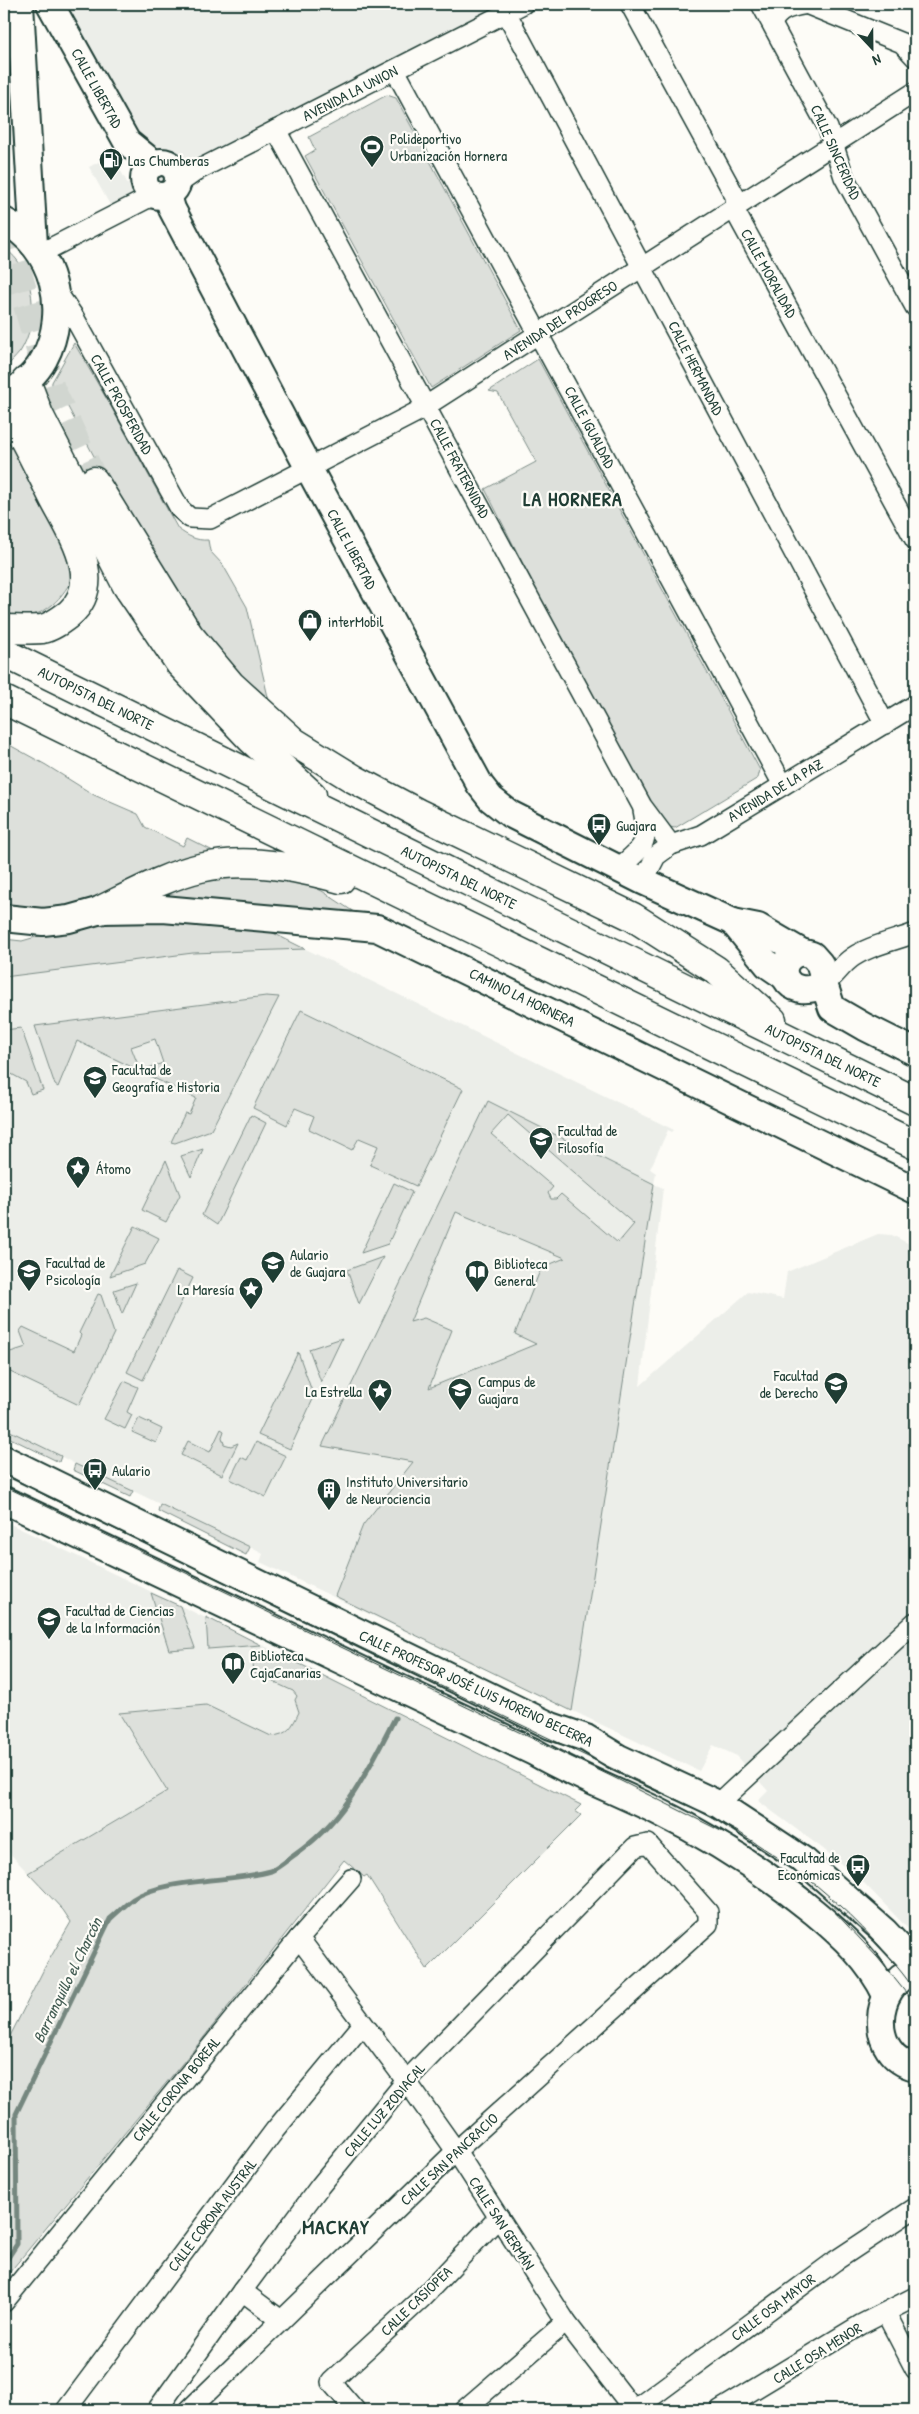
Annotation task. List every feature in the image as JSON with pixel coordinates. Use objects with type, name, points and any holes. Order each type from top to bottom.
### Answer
[{"type":"highway","points":[[26,381],[39,415],[127,586],[180,664],[257,744],[337,817]]},
{"type":"highway","points":[[4,404],[73,536],[84,565],[86,580],[81,598],[74,609],[60,621],[44,629],[4,629]]},
{"type":"highway","points":[[94,481],[188,635],[231,685],[294,742],[354,779],[418,813],[633,917],[716,970],[800,1044]]},
{"type":"highway","name":"AUTOPISTA DEL NORTE","points":[[4,653],[915,1101]]},
{"type":"highway","points":[[4,700],[915,1145]]},
{"type":"highway","points":[[101,910],[150,887],[200,868],[230,865],[294,867],[398,894]]},
{"type":"street","points":[[20,4],[38,249]]},
{"type":"street","name":"CALLE LIBERTAD","points":[[50,4],[127,142],[154,164],[148,168],[144,179],[148,190],[167,191],[175,214],[309,469],[480,785],[492,799],[510,814],[643,882],[733,922]]},
{"type":"street","name":"AVENIDA LA UNION","points":[[38,249],[167,191],[191,173],[523,4]]},
{"type":"street","name":"CALLE MORALIDAD","points":[[630,4],[735,196],[734,208],[915,540]]},
{"type":"street","name":"CALLE SINCERIDAD","points":[[761,4],[828,128],[844,177],[915,308]]},
{"type":"street","points":[[772,23],[776,16],[787,8],[807,4],[902,43],[915,57]]},
{"type":"street","name":"CALLE HERMANDAD","points":[[506,12],[643,266],[763,498],[885,724]]},
{"type":"street","name":"CALLE IGUALDAD","points":[[395,70],[783,785]]},
{"type":"street","name":"AVENIDA DEL PROGRESO","points":[[190,518],[210,519],[309,469],[426,405],[915,92]]},
{"type":"street","name":"CALLE FRATERNIDAD","points":[[276,130],[642,806],[671,846]]},
{"type":"street","points":[[4,221],[16,227],[38,249],[50,272],[55,289],[56,328],[44,358],[32,376],[4,399]]},
{"type":"street","name":"CALLE PROSPERIDAD","points":[[55,289],[74,317],[180,510],[190,518]]},
{"type":"street","name":"AVENIDA DE LA PAZ","points":[[643,882],[656,856],[671,846],[701,835],[915,705]]},
{"type":"street","name":"CALLE FRATERNIDAD","points":[[617,869],[645,844],[647,831],[642,806]]},
{"type":"street","name":"CAMINO LA HORNERA","points":[[4,918],[43,922],[69,919],[101,910],[163,909],[377,928],[915,1190]]},
{"type":"street","points":[[733,922],[758,927],[809,956],[828,961],[849,960]]},
{"type":"street","points":[[733,922],[768,966],[784,976],[796,989],[808,990],[824,984],[835,977],[849,960],[858,954],[915,933]]},
{"type":"street","points":[[784,976],[787,960],[809,956]]},
{"type":"street","points":[[809,956],[824,984],[832,1008],[915,1052]]},
{"type":"street","name":"CALLE PROFESOR JOSÉ LUIS MORENO BECERRA","points":[[4,1459],[261,1586],[551,1726],[586,1738],[619,1758],[718,1804],[803,1860],[884,1931],[915,1964]]},
{"type":"street","name":"CALLE PROFESOR JOSÉ LUIS MORENO BECERRA","points":[[4,1500],[534,1752],[569,1772],[598,1783],[642,1804],[738,1856],[777,1882],[844,1938],[879,1980],[886,1994]]},
{"type":"street","points":[[718,1804],[915,1622]]},
{"type":"street","name":"CALLE SAN PANCRACIO","points":[[189,2410],[456,2151],[708,1924],[708,1912],[648,1844]]},
{"type":"street","name":"CALLE LUZ ZODIACAL","points":[[157,2410],[320,2186],[406,2081],[635,1847],[648,1844]]},
{"type":"street","name":"CALLE CORONA BOREAL","points":[[4,2302],[299,1938],[351,1879]]},
{"type":"street","name":"CALLE SAN GERMÁN","points":[[299,1938],[456,2151],[566,2322],[634,2410]]},
{"type":"street","points":[[915,1970],[897,1981],[886,1994],[880,2013],[882,2032],[890,2050],[908,2065],[915,2067]]},
{"type":"street","name":"CALLE CORONA AUSTRAL","points":[[66,2410],[275,2130],[363,2024]]},
{"type":"street","name":"CALLE OSA MAYOR","points":[[634,2410],[835,2261],[915,2208]]},
{"type":"street","name":"CALLE CASIOPEA","points":[[355,2410],[331,2382],[422,2298],[499,2217]]},
{"type":"street","points":[[242,2291],[281,2320]]},
{"type":"street","name":"CALLE OSA MENOR","points":[[720,2410],[741,2405],[862,2324],[915,2297]]},
{"type":"street","points":[[889,2319],[915,2369]]},
{"type":"street","points":[[464,2410],[566,2322]]},
{"type":"shaded area","points":[[67,4],[533,4],[165,194]]},
{"type":"shaded area","points":[[387,95],[396,98],[521,330],[431,388],[305,156],[315,150],[309,137]]},
{"type":"shaded area","name":"Las Chumberas","points":[[112,155],[134,195],[111,207],[89,167]]},
{"type":"shaded area","points":[[4,248],[15,257],[23,269],[32,296],[32,311],[30,326],[20,352],[4,369]]},
{"type":"shaded area","points":[[74,343],[178,529],[192,538],[208,540],[210,551],[223,565],[247,607],[269,701],[212,650],[129,522],[61,394],[51,398],[52,382]]},
{"type":"shaded area","points":[[538,359],[760,770],[758,778],[675,828],[664,826],[554,625],[485,489],[536,462],[498,393],[489,391]]},
{"type":"shaded area","points":[[4,431],[69,551],[74,585],[68,586],[49,608],[33,615],[14,615],[4,612]]},
{"type":"shaded area","points":[[4,742],[94,795],[138,814],[145,827],[183,846],[187,838],[227,858],[75,909],[4,910]]},
{"type":"shaded area","points":[[252,874],[295,878],[322,891],[360,916],[159,901],[156,894],[186,882]]},
{"type":"shaded area","points":[[157,918],[176,919],[188,925],[265,929],[305,949],[193,953],[4,977],[4,939],[22,941],[46,934],[70,932],[83,927]]},
{"type":"shaded area","name":"Campus de Guajara","points":[[265,929],[674,1130],[672,1132],[668,1130],[650,1169],[656,1173],[654,1184],[663,1188],[640,1386],[748,1292],[783,1299],[787,1272],[878,1234],[892,1235],[915,1247],[915,1936],[865,1884],[822,1848],[758,1801],[768,1791],[737,1756],[713,1745],[699,1771],[260,1562],[263,1554],[250,1547],[246,1555],[158,1511],[160,1504],[133,1491],[130,1497],[73,1470],[75,1464],[62,1457],[59,1462],[4,1435],[4,943]]},
{"type":"shaded area","points":[[266,996],[279,997],[211,1130],[175,1143],[171,1142],[185,1113],[189,1114],[196,1098],[143,1073],[145,1069],[163,1063],[155,1039],[131,1047],[138,1065],[136,1069],[77,1041],[58,1087],[55,1085],[35,1026]]},
{"type":"shaded area","points":[[301,1010],[463,1089],[416,1186],[370,1165],[378,1146],[359,1138],[352,1150],[309,1129],[314,1116],[295,1108],[287,1125],[253,1108]]},
{"type":"shaded area","points":[[21,1028],[43,1090],[31,1094],[26,1082],[6,1071],[4,1075],[4,1030]]},
{"type":"shaded area","points":[[488,1101],[654,1184],[572,1711],[335,1596],[363,1525],[413,1462],[322,1446]],"holes":[[[508,1115],[634,1224],[618,1243],[561,1194],[556,1199],[551,1199],[548,1193],[553,1187],[491,1134]],[[456,1212],[565,1258],[541,1268],[515,1334],[536,1344],[429,1388],[452,1330],[424,1318],[410,1322]]]},
{"type":"shaded area","points":[[251,1115],[266,1123],[217,1225],[202,1215]]},
{"type":"shaded area","points":[[203,1149],[191,1177],[181,1156]]},
{"type":"shaded area","points":[[166,1160],[180,1195],[166,1222],[142,1210]]},
{"type":"shaded area","points":[[394,1183],[412,1192],[388,1244],[361,1253]]},
{"type":"shaded area","points":[[135,1226],[159,1238],[145,1264],[110,1276]]},
{"type":"shaded area","points":[[383,1257],[359,1304],[347,1270]]},
{"type":"shaded area","points":[[177,1270],[193,1278],[143,1380],[127,1372]]},
{"type":"shaded area","points":[[136,1283],[122,1314],[114,1290]]},
{"type":"shaded area","points":[[98,1294],[101,1295],[114,1333],[79,1405],[4,1369],[4,1354],[26,1347],[20,1331],[23,1327],[74,1351],[81,1335],[79,1333]]},
{"type":"shaded area","points":[[342,1338],[321,1382],[309,1349]]},
{"type":"shaded area","points":[[298,1352],[314,1397],[290,1449],[258,1435]]},
{"type":"shaded area","points":[[124,1381],[138,1387],[127,1412],[132,1415],[125,1429],[104,1419]]},
{"type":"shaded area","points":[[139,1418],[162,1429],[156,1443],[132,1432]]},
{"type":"shaded area","points":[[4,1428],[61,1456],[59,1462],[4,1435]]},
{"type":"shaded area","points":[[221,1429],[224,1431],[222,1437],[224,1444],[231,1446],[238,1443],[222,1475],[181,1455],[188,1441],[210,1452]]},
{"type":"shaded area","points":[[256,1442],[286,1456],[266,1497],[230,1479],[241,1457],[247,1460]]},
{"type":"shaded area","points":[[75,1464],[133,1491],[130,1497],[73,1470]]},
{"type":"shaded area","points":[[160,1504],[250,1547],[246,1555],[158,1511]]},
{"type":"shaded area","points":[[4,1521],[318,1672],[289,1731],[271,1736],[206,1706],[119,1713],[167,1791],[28,1873],[4,1847]]},
{"type":"shaded area","points":[[151,1593],[180,1606],[195,1648],[169,1650]]},
{"type":"shaded area","points":[[206,1617],[261,1645],[208,1649]]},
{"type":"shaded area","points":[[276,1652],[581,1805],[575,1811],[581,1815],[427,1969],[367,1875],[364,1877],[344,1860],[200,2042],[4,2279],[4,2048],[45,1967],[71,1922],[63,1910],[28,1873],[167,1791],[119,1713],[206,1705],[271,1736],[282,1734],[289,1729],[299,1712],[295,1700],[297,1696],[293,1691],[254,1673],[252,1653]]},
{"type":"waterway","name":"Barranquillo el Charcón","points":[[4,2264],[17,2244],[16,2114],[110,1919],[133,1899],[146,1892],[162,1887],[256,1874],[271,1871],[279,1866],[311,1842],[341,1811],[364,1776],[395,1718]]},
{"type":"tunnel","points":[[4,223],[51,389],[94,481]]},
{"type":"tram line","points":[[4,1473],[48,1497],[690,1806],[740,1833],[777,1857]]},
{"type":"tram line","points":[[4,1486],[613,1777],[737,1839],[799,1881],[832,1909],[878,1958],[915,2004]]},
{"type":"tram line","points":[[802,1874],[863,1928],[915,1990]]},
{"type":"place","name":"Polideportivo Urbanización Hornera","points":[[372,168]]},
{"type":"place","name":"Las Chumberas","points":[[111,181]]},
{"type":"place","name":"interMobil","points":[[310,642]]},
{"type":"place","name":"Guajara","points":[[599,846]]},
{"type":"place","name":"Facultad de Geografía e Historia","points":[[95,1099]]},
{"type":"place","name":"Facultad de Filosofía","points":[[541,1160]]},
{"type":"place","name":"Átomo","points":[[78,1189]]},
{"type":"place","name":"Aulario de Guajara","points":[[273,1284]]},
{"type":"place","name":"Facultad de Psicología","points":[[29,1292]]},
{"type":"place","name":"Biblioteca General","points":[[477,1293]]},
{"type":"place","name":"La Maresía","points":[[251,1310]]},
{"type":"place","name":"Facultad de Derecho","points":[[836,1405]]},
{"type":"place","name":"Campus de Guajara","points":[[460,1411]]},
{"type":"place","name":"La Estrella","points":[[380,1412]]},
{"type":"place","name":"Aulario","points":[[95,1491]]},
{"type":"place","name":"Instituto Universitario de Neurociencia","points":[[329,1511]]},
{"type":"place","name":"Facultad de Ciencias de la Información","points":[[49,1640]]},
{"type":"place","name":"Biblioteca CajaCanarias","points":[[233,1685]]},
{"type":"place","name":"Facultad de Económicas","points":[[858,1887]]},
{"type":"district","name":"LA HORNERA","points":[[573,498]]},
{"type":"district","name":"MACKAY","points":[[336,2226]]}]
